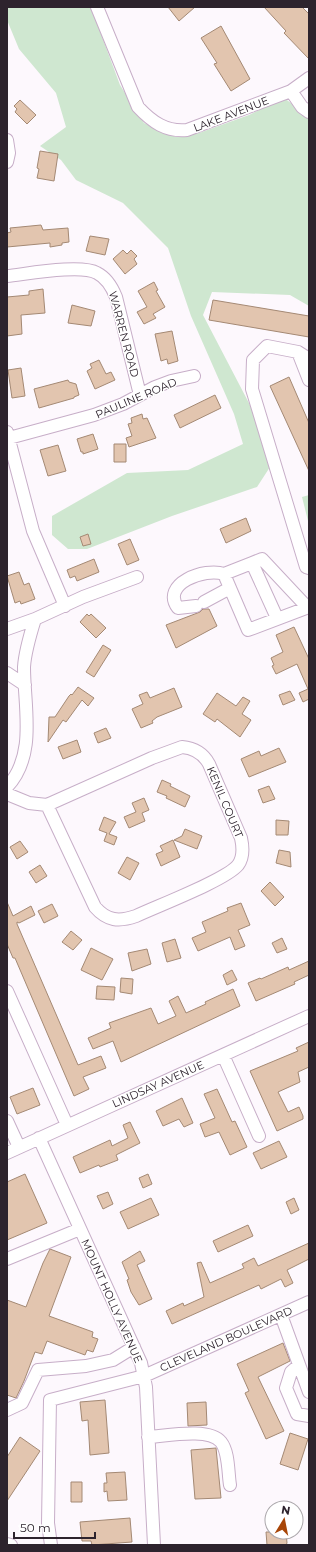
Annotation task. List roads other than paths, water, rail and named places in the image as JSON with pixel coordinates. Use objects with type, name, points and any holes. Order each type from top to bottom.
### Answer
[{"type":"street","name":"LAKE AVENUE","points":[[97,7],[138,107],[149,120],[172,130],[187,130],[291,91],[309,78]]},
{"type":"street","points":[[291,91],[302,107],[309,112]]},
{"type":"street","points":[[7,140],[7,162]]},
{"type":"street","name":"WARREN ROAD","points":[[7,276],[88,270],[97,272],[105,278],[111,285],[116,297],[140,395]]},
{"type":"street","points":[[309,359],[298,352],[267,346],[253,360],[252,390],[306,566],[309,568]]},
{"type":"street","points":[[298,352],[309,380]]},
{"type":"street","name":"PAULINE ROAD","points":[[8,435],[94,415],[123,404],[172,381],[194,376]]},
{"type":"street","points":[[8,435],[33,531],[65,606]]},
{"type":"street","points":[[224,574],[230,588],[248,630],[308,607],[262,559],[224,574],[216,571],[196,574],[178,586],[173,595],[174,603],[178,608],[200,604],[230,588]]},
{"type":"street","points":[[252,563],[277,618]]},
{"type":"street","points":[[7,629],[35,619],[83,597],[137,577]]},
{"type":"street","points":[[7,787],[12,781],[24,752],[27,732],[24,666],[26,651],[35,619]]},
{"type":"street","points":[[7,673],[25,685]]},
{"type":"street","name":"KENIL COURT","points":[[182,747],[195,750],[201,754],[209,764],[241,838],[243,847],[241,860],[227,874],[136,916],[125,920],[112,919],[99,912],[95,907],[47,805],[169,751],[182,747]]},
{"type":"street","points":[[7,794],[29,803],[47,805]]},
{"type":"street","points":[[7,991],[67,1125]]},
{"type":"street","name":"LINDSAY AVENUE","points":[[7,1153],[309,1016]]},
{"type":"street","points":[[223,1055],[259,1136]]},
{"type":"street","points":[[7,1121],[19,1147]]},
{"type":"street","name":"MOUNT HOLLY AVENUE","points":[[39,1138],[134,1347],[144,1376],[146,1387],[154,1545]]},
{"type":"street","points":[[7,1259],[80,1229]]},
{"type":"street","name":"CLEVELAND BOULEVARD","points":[[51,1545],[48,1523],[50,1400],[144,1376],[309,1302]]},
{"type":"street","points":[[280,1315],[309,1392]]},
{"type":"street","points":[[7,1410],[22,1403],[38,1370],[86,1366],[113,1360],[134,1347]]},
{"type":"street","points":[[299,1365],[291,1372],[286,1388],[298,1414],[309,1416]]},
{"type":"street","points":[[148,1437],[199,1433],[214,1438],[221,1443],[225,1453],[230,1485]]},
{"type":"street","points":[[7,1544],[11,1545]]}]
